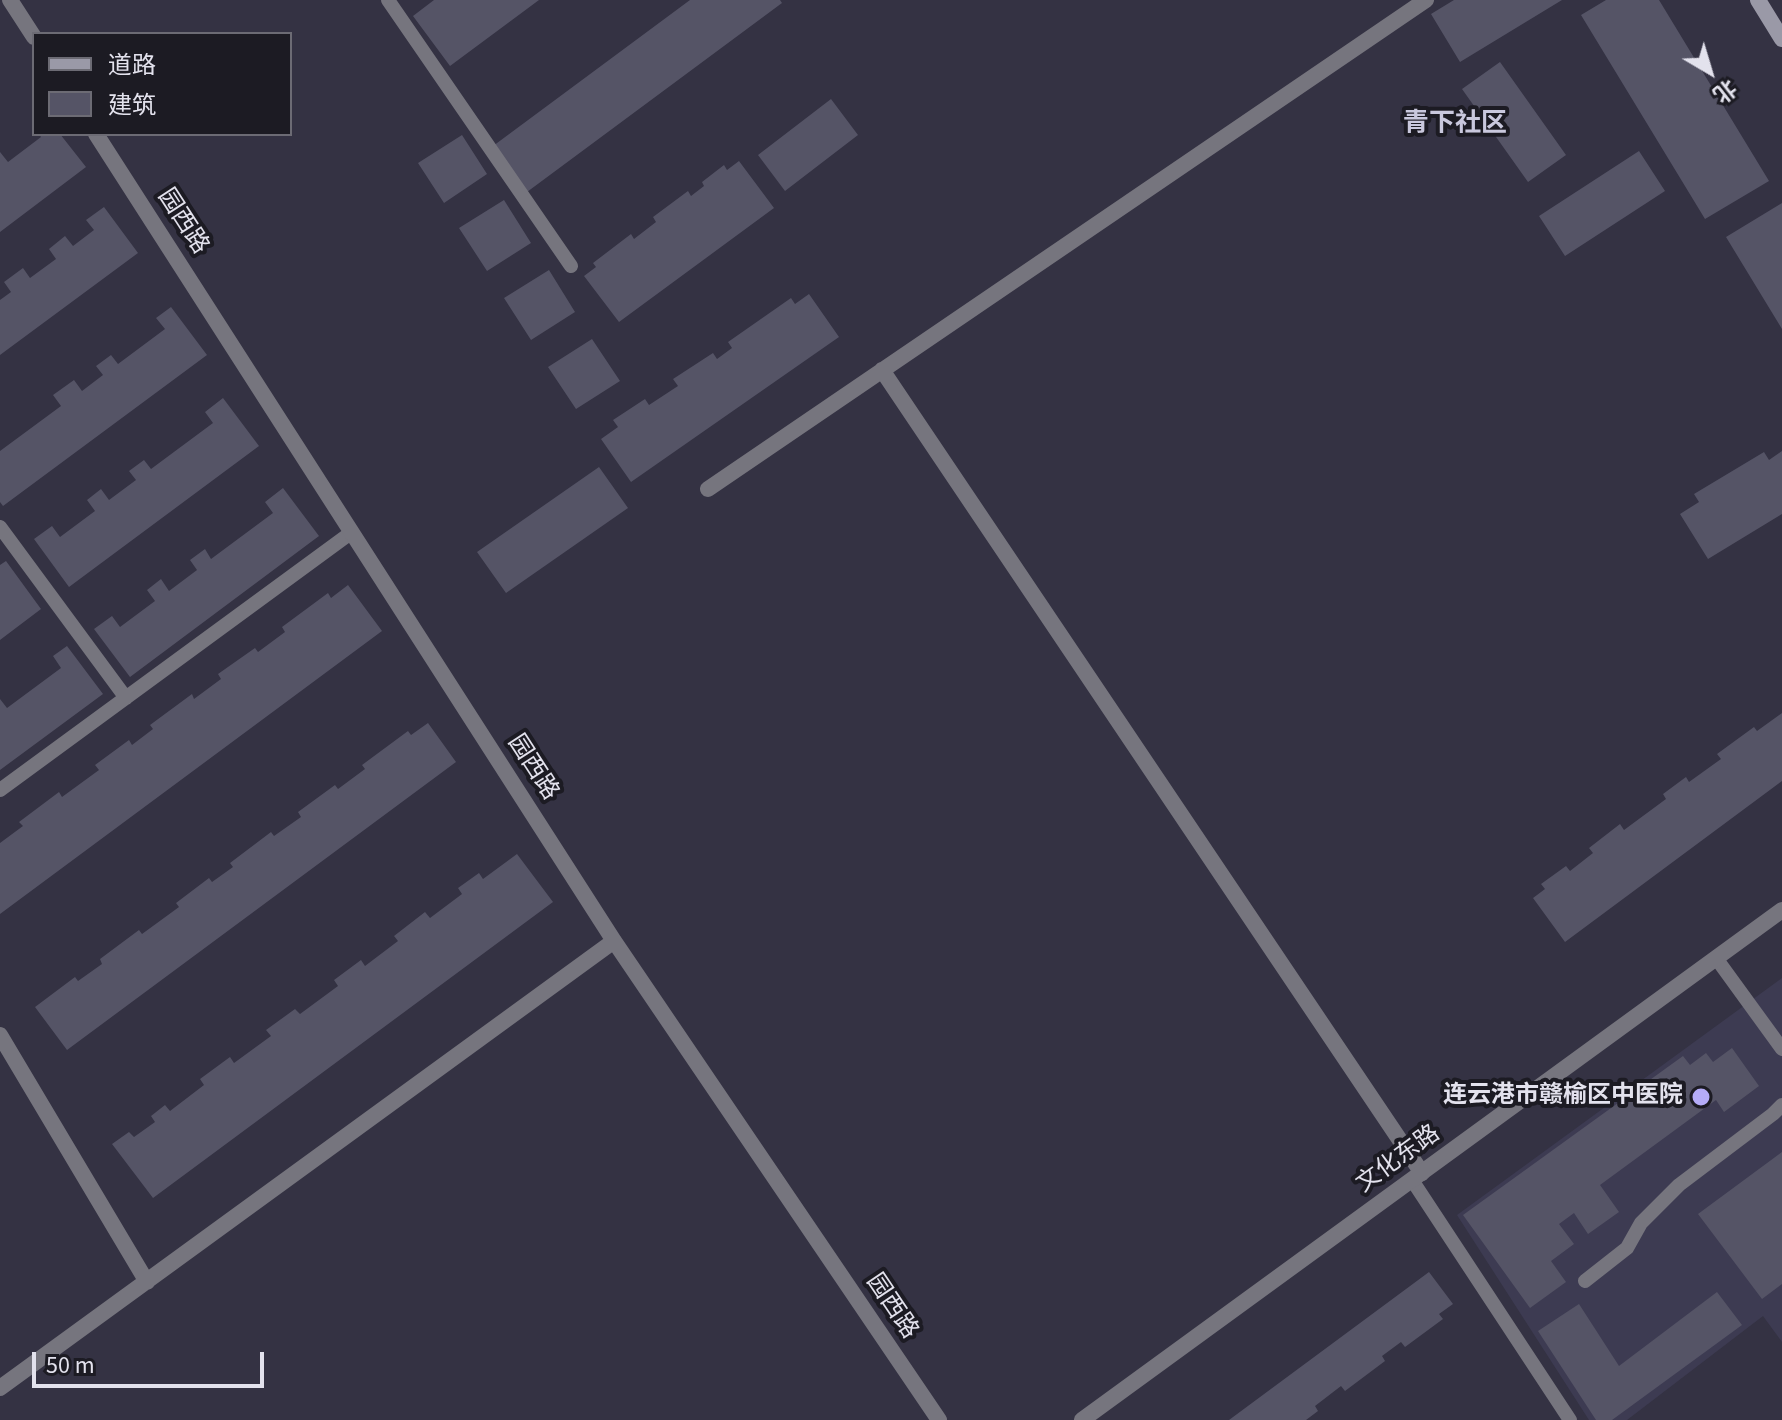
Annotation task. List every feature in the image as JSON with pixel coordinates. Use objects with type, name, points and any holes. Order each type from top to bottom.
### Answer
[{"type":"main road","points":[[1758,0],[1782,39]]},
{"type":"street","points":[[10,0],[32,34]]},
{"type":"street","points":[[708,489],[1426,0]]},
{"type":"street","name":"园西路","points":[[97,136],[614,941],[939,1420]]},
{"type":"street","points":[[882,370],[1417,1176]]},
{"type":"street","name":"文化东路","points":[[1082,1420],[1782,910]]},
{"type":"street","points":[[0,1388],[614,941]]},
{"type":"street","points":[[0,1035],[147,1282]]},
{"type":"lane","points":[[388,0],[571,266]]},
{"type":"lane","points":[[0,527],[126,698]]},
{"type":"lane","points":[[0,790],[352,532]]},
{"type":"lane","points":[[1716,958],[1782,1049]]},
{"type":"lane","points":[[1585,1281],[1627,1248],[1641,1223],[1679,1185],[1782,1105]]},
{"type":"lane","points":[[1417,1176],[1570,1420]]},
{"type":"shaded area","name":"连云港市赣榆区中医院","points":[[1782,978],[1782,1342],[1763,1316],[1627,1420],[1589,1420],[1457,1215]]},
{"type":"building","points":[[434,0],[539,0],[450,66],[413,16]]},
{"type":"building","points":[[690,0],[780,0],[782,3],[527,192],[493,146]]},
{"type":"building","points":[[1454,0],[1562,0],[1460,62],[1431,14]]},
{"type":"building","points":[[1606,0],[1659,0],[1769,181],[1705,219],[1581,15]]},
{"type":"building","points":[[1500,62],[1566,155],[1528,182],[1462,89]]},
{"type":"building","points":[[831,99],[858,135],[785,191],[758,155]]},
{"type":"building","points":[[462,135],[487,174],[444,203],[418,163]]},
{"type":"building","points":[[62,136],[86,167],[0,232],[0,152],[8,162],[41,137]]},
{"type":"building","points":[[1639,151],[1665,191],[1565,256],[1539,216]]},
{"type":"building","points":[[739,161],[774,208],[619,322],[584,276],[596,267],[593,263],[631,234],[634,239],[656,222],[653,217],[688,191],[691,196],[704,186],[702,182],[724,165],[727,170]]},
{"type":"building","points":[[504,200],[531,243],[487,271],[459,228]]},
{"type":"building","points":[[1782,203],[1782,329],[1726,237]]},
{"type":"building","points":[[104,207],[138,253],[0,355],[0,300],[11,292],[4,282],[23,268],[30,278],[56,259],[49,249],[65,236],[73,246],[94,230],[86,220]]},
{"type":"building","points":[[549,270],[575,312],[531,340],[504,298]]},
{"type":"building","points":[[809,294],[839,337],[631,482],[601,439],[618,427],[613,420],[645,399],[649,405],[678,386],[673,379],[713,353],[717,359],[732,348],[728,342],[791,298],[795,304]]},
{"type":"building","points":[[171,307],[207,355],[3,506],[0,502],[0,451],[61,406],[53,395],[74,380],[82,391],[103,375],[96,366],[111,355],[118,364],[165,329],[156,318]]},
{"type":"building","points":[[592,339],[620,381],[576,409],[548,367]]},
{"type":"building","points":[[223,398],[259,446],[69,587],[34,539],[52,526],[60,537],[95,511],[87,500],[101,489],[109,500],[136,480],[129,471],[144,460],[151,469],[213,423],[205,412]]},
{"type":"building","points":[[1782,451],[1782,514],[1708,559],[1680,514],[1699,502],[1694,494],[1764,452],[1769,460]]},
{"type":"building","points":[[599,467],[628,508],[506,593],[477,552]]},
{"type":"building","points":[[283,488],[319,536],[130,677],[94,629],[112,616],[120,627],[155,601],[147,590],[161,579],[169,591],[197,570],[190,560],[205,549],[211,559],[273,513],[265,502]]},
{"type":"building","points":[[6,561],[41,609],[0,640],[0,565]]},
{"type":"building","points":[[348,585],[382,631],[0,914],[0,843],[23,826],[19,822],[59,792],[62,797],[99,770],[95,765],[129,740],[132,745],[153,729],[150,725],[192,694],[194,699],[221,679],[218,674],[255,648],[258,652],[285,632],[282,627],[328,593],[331,598]]},
{"type":"building","points":[[67,646],[103,694],[0,770],[0,699],[7,708],[61,668],[53,656]]},
{"type":"building","points":[[1782,713],[1782,781],[1565,942],[1533,898],[1545,889],[1541,884],[1566,866],[1570,871],[1593,853],[1589,848],[1620,824],[1624,830],[1666,799],[1663,794],[1686,777],[1689,782],[1721,759],[1717,754],[1754,727],[1757,731]]},
{"type":"building","points":[[428,723],[456,762],[67,1050],[35,1007],[75,977],[78,981],[102,964],[100,959],[139,930],[142,934],[179,907],[176,903],[209,878],[212,882],[233,867],[230,863],[271,832],[274,836],[301,817],[298,812],[335,785],[338,789],[365,769],[362,765],[408,731],[411,735]]},
{"type":"building","points":[[517,854],[553,902],[153,1198],[112,1144],[129,1132],[134,1137],[155,1122],[151,1116],[165,1105],[170,1111],[204,1085],[200,1079],[230,1057],[234,1063],[271,1036],[266,1030],[295,1009],[300,1014],[338,986],[334,980],[361,960],[365,966],[398,941],[394,936],[425,912],[430,918],[462,894],[458,888],[479,873],[483,879]]},
{"type":"building","points":[[1732,1048],[1759,1086],[1724,1112],[1716,1100],[1600,1185],[1619,1212],[1588,1234],[1574,1213],[1559,1224],[1574,1244],[1551,1261],[1566,1282],[1530,1308],[1463,1215],[1683,1056],[1690,1065],[1706,1053],[1713,1062]]},
{"type":"building","points":[[1782,1152],[1782,1284],[1762,1299],[1698,1214]]},
{"type":"building","points":[[1429,1272],[1453,1304],[1439,1314],[1443,1319],[1405,1347],[1401,1342],[1382,1356],[1385,1361],[1345,1391],[1341,1386],[1315,1406],[1318,1411],[1306,1420],[1229,1420]]},
{"type":"building","points":[[1717,1292],[1742,1325],[1612,1420],[1596,1420],[1538,1331],[1579,1304],[1619,1366]]},
{"type":"place","name":"连云港市赣榆区中医院","points":[[1701,1097]]},
{"type":"district","name":"青下社区","points":[[1455,125]]}]
